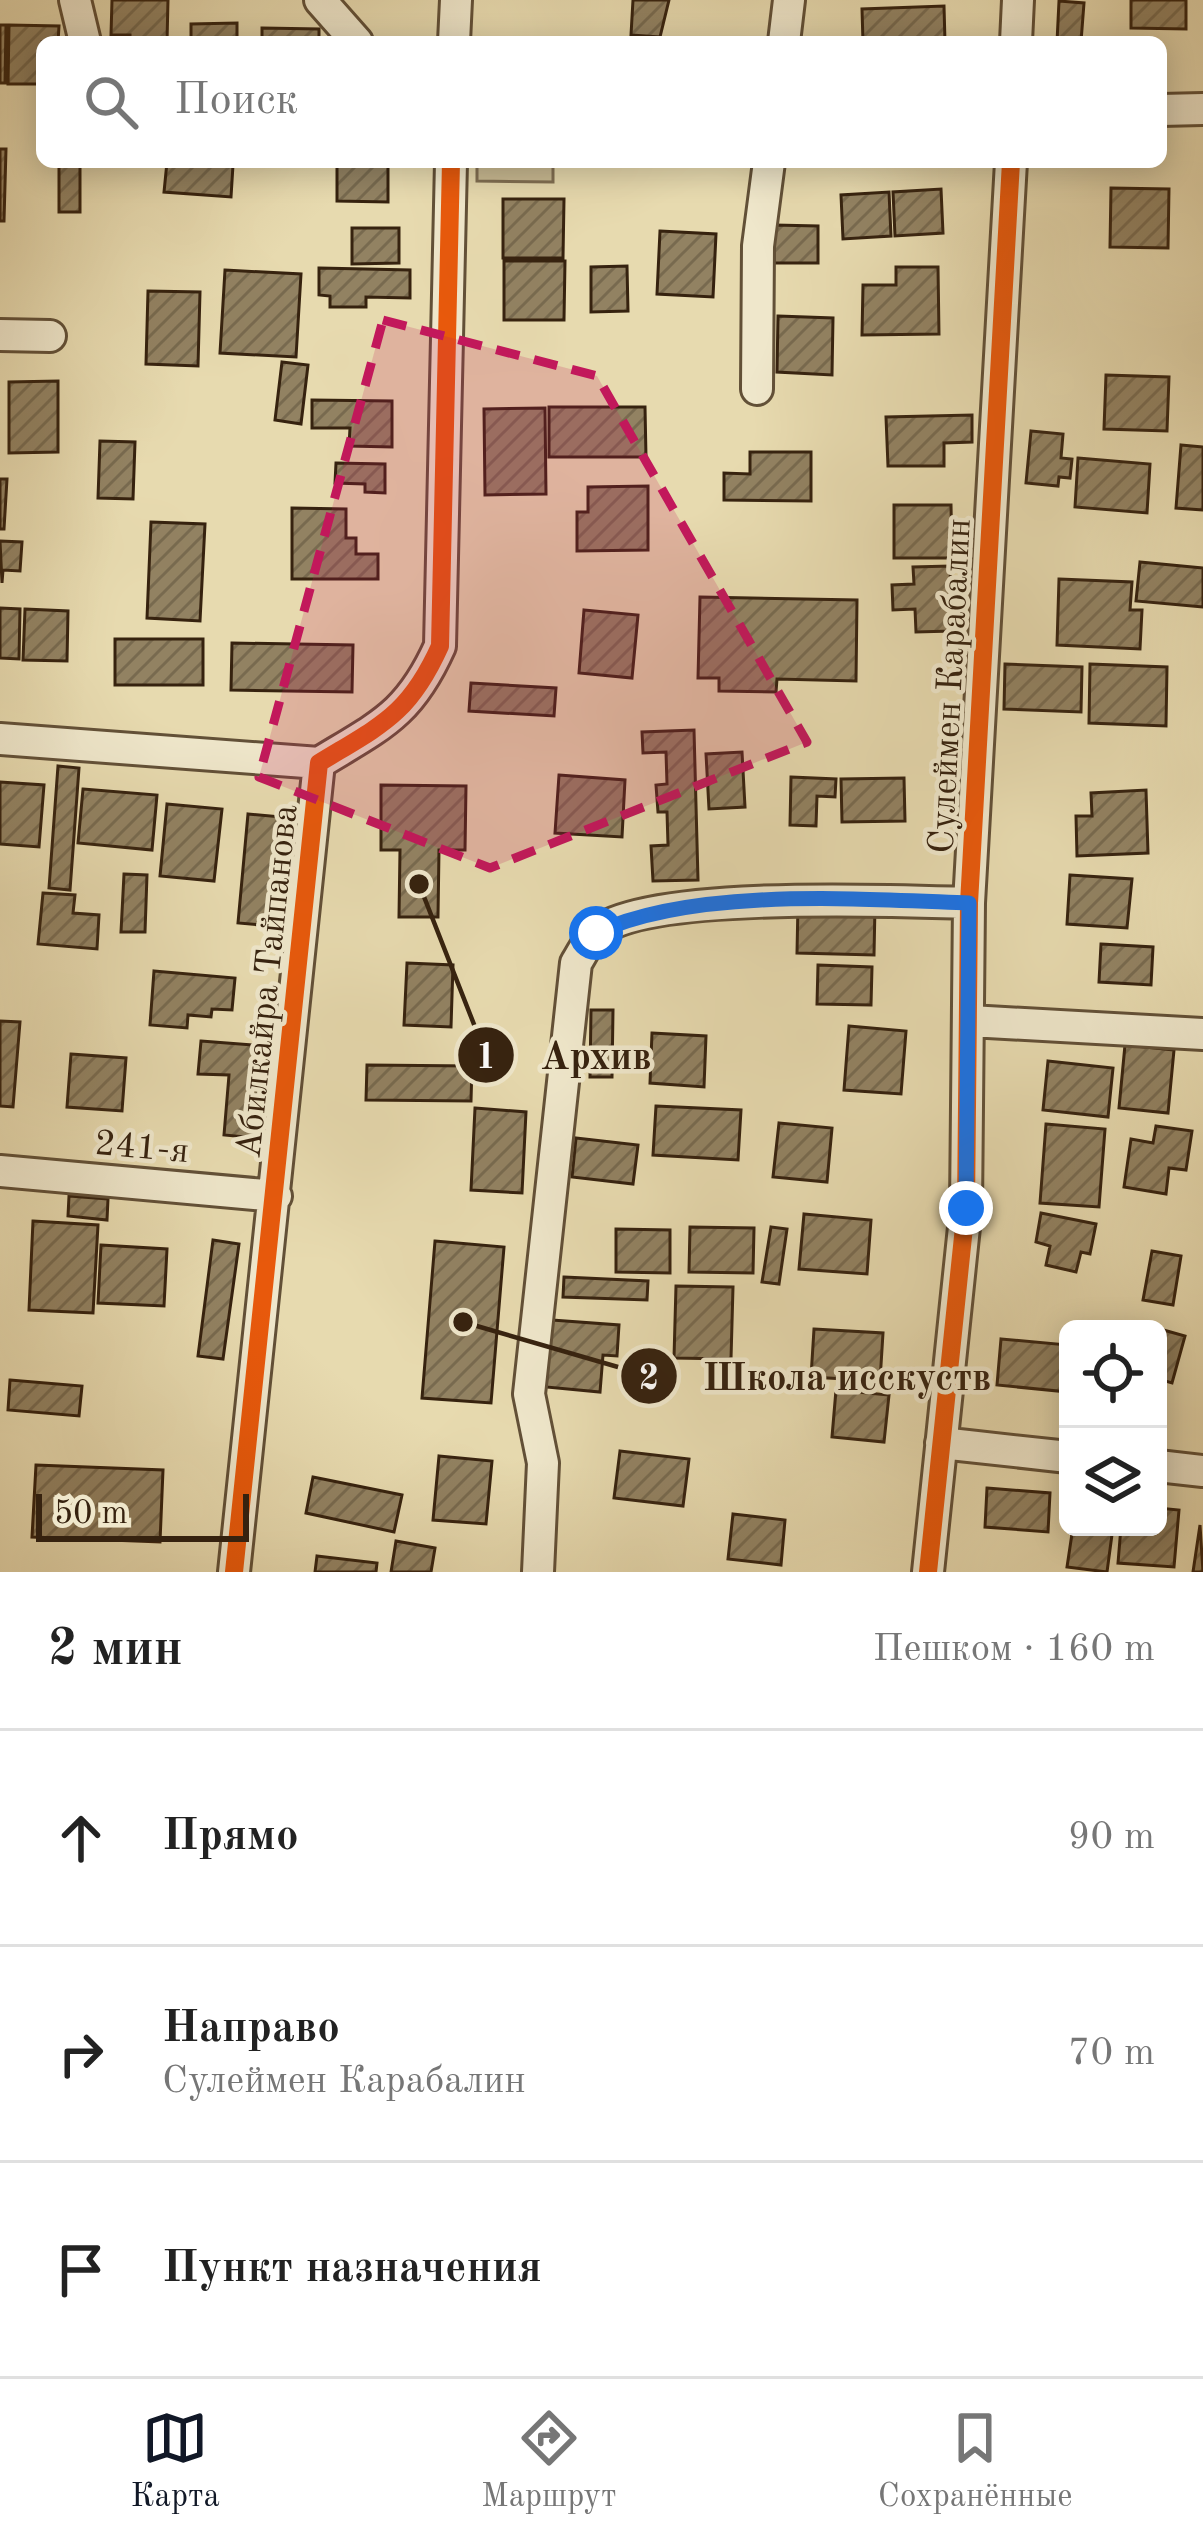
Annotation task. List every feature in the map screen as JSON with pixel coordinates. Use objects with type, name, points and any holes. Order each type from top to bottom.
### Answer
[{"type":"street","points":[[74,0],[83,36]]},
{"type":"street","points":[[320,0],[352,36]]},
{"type":"street","points":[[454,36],[456,0]]},
{"type":"street","points":[[785,36],[789,0]]},
{"type":"street","points":[[1016,36],[1018,0]]},
{"type":"street","points":[[1167,110],[1203,109]]},
{"type":"street","name":"Абилкайра Тайпанова","points":[[233,1572],[320,763],[382,724],[420,690],[440,646],[451,168]]},
{"type":"street","points":[[757,389],[758,246],[768,168]]},
{"type":"street","name":"Сулеймен Карабалин","points":[[928,1572],[966,1208],[969,903],[1011,168]]},
{"type":"street","points":[[0,335],[50,336]]},
{"type":"street","points":[[0,739],[320,763]]},
{"type":"street","points":[[538,1572],[543,1463],[529,1394],[576,963],[596,933],[627,918],[802,897],[969,903]]},
{"type":"street","points":[[970,1021],[1203,1034]]},
{"type":"street","name":"241-я","points":[[0,1171],[276,1196]]},
{"type":"street","points":[[941,1443],[1059,1455]]},
{"type":"street","points":[[1167,1467],[1203,1471]]},
{"type":"highlighted area","points":[[383,320],[597,376],[807,742],[490,868],[259,777]]},
{"type":"shaded area","points":[[477,168],[553,168],[553,182],[477,181]]},
{"type":"building","points":[[112,0],[168,0],[167,36],[111,35]]},
{"type":"building","points":[[633,0],[669,0],[660,36],[631,35]]},
{"type":"building","points":[[1131,0],[1186,0],[1186,29],[1131,28]]},
{"type":"building","points":[[1059,1],[1084,3],[1081,36],[1057,36]]},
{"type":"building","points":[[944,6],[945,36],[863,36],[862,9]]},
{"type":"building","points":[[237,23],[237,36],[191,36],[191,24]]},
{"type":"building","points":[[0,25],[6,25],[5,83],[0,83]]},
{"type":"building","points":[[9,25],[59,26],[58,36],[36,36],[36,84],[8,84]]},
{"type":"building","points":[[262,28],[319,29],[319,36],[262,36]]},
{"type":"building","points":[[0,149],[6,149],[4,221],[0,221]]},
{"type":"building","points":[[59,168],[80,168],[80,212],[59,212]]},
{"type":"building","points":[[166,168],[233,168],[231,197],[164,192]]},
{"type":"building","points":[[337,168],[388,168],[388,202],[337,201]]},
{"type":"building","points":[[1111,188],[1169,189],[1168,248],[1110,247]]},
{"type":"building","points":[[941,189],[943,233],[895,236],[893,192]]},
{"type":"building","points":[[889,192],[891,236],[843,239],[841,195]]},
{"type":"building","points":[[503,199],[564,199],[563,258],[503,258]]},
{"type":"building","points":[[774,225],[818,226],[818,263],[774,263]]},
{"type":"building","points":[[352,228],[399,228],[399,263],[352,264]]},
{"type":"building","points":[[660,231],[716,234],[713,297],[657,294]]},
{"type":"building","points":[[504,261],[565,261],[564,320],[504,320]]},
{"type":"building","points":[[627,266],[628,311],[591,312],[591,267]]},
{"type":"building","points":[[896,267],[938,267],[939,334],[862,335],[863,285],[896,285]]},
{"type":"building","points":[[319,268],[410,270],[410,298],[366,297],[366,307],[330,307],[330,296],[319,295]]},
{"type":"building","points":[[225,270],[301,274],[296,357],[220,353]]},
{"type":"building","points":[[148,291],[200,292],[198,366],[146,364]]},
{"type":"building","points":[[778,316],[833,318],[832,375],[777,372]]},
{"type":"building","points":[[282,362],[308,365],[301,424],[275,420]]},
{"type":"building","points":[[1106,375],[1169,377],[1167,431],[1104,429]]},
{"type":"building","points":[[58,381],[58,452],[9,453],[9,382]]},
{"type":"building","points":[[312,400],[392,401],[392,447],[349,446],[350,428],[312,428]]},
{"type":"building","points":[[549,407],[645,407],[646,457],[549,457]]},
{"type":"building","points":[[545,408],[546,494],[485,495],[484,409]]},
{"type":"building","points":[[972,415],[972,442],[944,443],[944,466],[888,466],[886,417]]},
{"type":"building","points":[[1031,431],[1063,434],[1061,458],[1072,459],[1070,478],[1059,477],[1058,486],[1026,483]]},
{"type":"building","points":[[100,441],[135,442],[133,499],[98,498]]},
{"type":"building","points":[[1181,445],[1203,447],[1203,510],[1176,508]]},
{"type":"building","points":[[750,452],[811,452],[811,501],[724,500],[724,473],[750,474]]},
{"type":"building","points":[[1078,458],[1150,464],[1147,513],[1075,507]]},
{"type":"building","points":[[336,463],[385,464],[385,493],[365,492],[365,484],[335,483]]},
{"type":"building","points":[[0,479],[7,479],[4,529],[0,529]]},
{"type":"building","points":[[648,486],[648,550],[577,551],[577,512],[588,512],[588,487]]},
{"type":"building","points":[[894,505],[951,505],[952,558],[894,558]]},
{"type":"building","points":[[292,508],[346,509],[346,538],[356,538],[356,554],[378,554],[378,579],[292,579]]},
{"type":"building","points":[[151,522],[205,524],[200,621],[147,618]]},
{"type":"building","points":[[0,541],[22,542],[20,571],[3,570],[2,583]]},
{"type":"building","points":[[1140,562],[1203,568],[1203,607],[1136,601]]},
{"type":"building","points":[[950,566],[952,631],[916,632],[915,609],[893,610],[892,585],[914,584],[913,567]]},
{"type":"building","points":[[1059,579],[1132,582],[1130,610],[1142,610],[1140,649],[1057,645]]},
{"type":"building","points":[[700,597],[857,600],[856,681],[777,679],[776,692],[719,691],[719,678],[698,678]]},
{"type":"building","points":[[0,608],[20,609],[19,659],[0,658]]},
{"type":"building","points":[[25,609],[68,611],[67,661],[23,660]]},
{"type":"building","points":[[584,610],[638,615],[632,678],[579,673]]},
{"type":"building","points":[[115,639],[203,639],[203,685],[115,685]]},
{"type":"building","points":[[232,643],[353,645],[352,692],[231,690]]},
{"type":"building","points":[[1005,664],[1082,667],[1081,712],[1004,709]]},
{"type":"building","points":[[1090,664],[1167,667],[1166,726],[1089,723]]},
{"type":"building","points":[[471,683],[556,688],[554,716],[469,711]]},
{"type":"building","points":[[694,730],[698,880],[653,881],[651,846],[668,845],[667,812],[658,812],[656,785],[667,784],[666,752],[643,753],[642,732]]},
{"type":"building","points":[[742,752],[745,807],[709,809],[706,754]]},
{"type":"building","points":[[58,766],[79,768],[70,890],[49,888]]},
{"type":"building","points":[[559,775],[625,780],[622,837],[555,833]]},
{"type":"building","points":[[791,777],[836,779],[835,797],[817,796],[816,826],[790,825]]},
{"type":"building","points":[[904,778],[905,821],[842,822],[841,779]]},
{"type":"building","points":[[0,782],[44,785],[39,847],[0,844]]},
{"type":"building","points":[[381,785],[466,786],[465,850],[439,850],[438,917],[399,917],[400,850],[381,850]]},
{"type":"building","points":[[83,789],[157,795],[152,850],[78,843]]},
{"type":"building","points":[[1146,790],[1148,853],[1077,856],[1076,816],[1092,816],[1091,793]]},
{"type":"building","points":[[167,804],[222,809],[214,881],[160,876]]},
{"type":"building","points":[[248,814],[282,817],[273,926],[238,923]]},
{"type":"building","points":[[124,874],[147,875],[145,932],[121,932]]},
{"type":"building","points":[[1070,875],[1132,879],[1127,928],[1067,924]]},
{"type":"building","points":[[43,893],[75,895],[73,913],[99,915],[97,949],[38,944]]},
{"type":"building","points":[[798,904],[875,906],[874,955],[797,953]]},
{"type":"building","points":[[1101,944],[1153,947],[1151,985],[1099,982]]},
{"type":"building","points":[[407,963],[453,965],[451,1027],[404,1025]]},
{"type":"building","points":[[818,965],[872,967],[871,1005],[817,1004]]},
{"type":"building","points":[[154,971],[235,978],[232,1010],[212,1009],[211,1017],[188,1015],[187,1028],[150,1025]]},
{"type":"building","points":[[591,1010],[613,1010],[612,1077],[590,1077]]},
{"type":"building","points":[[0,1021],[20,1022],[13,1107],[0,1106]]},
{"type":"building","points":[[849,1026],[906,1031],[901,1094],[844,1090]]},
{"type":"building","points":[[652,1033],[706,1036],[704,1087],[650,1083]]},
{"type":"building","points":[[201,1041],[264,1046],[256,1138],[224,1135],[229,1075],[198,1074]]},
{"type":"building","points":[[1125,1045],[1174,1050],[1168,1113],[1119,1108]]},
{"type":"building","points":[[71,1054],[126,1058],[122,1111],[67,1107]]},
{"type":"building","points":[[1048,1061],[1113,1068],[1108,1117],[1043,1110]]},
{"type":"building","points":[[367,1065],[472,1066],[471,1101],[366,1100]]},
{"type":"building","points":[[656,1106],[741,1110],[738,1160],[653,1155]]},
{"type":"building","points":[[475,1108],[526,1112],[522,1193],[471,1190]]},
{"type":"building","points":[[779,1123],[832,1128],[827,1182],[773,1177]]},
{"type":"building","points":[[1046,1124],[1105,1129],[1099,1207],[1040,1203]]},
{"type":"building","points":[[1156,1126],[1192,1131],[1186,1170],[1169,1168],[1166,1194],[1124,1187],[1131,1139],[1153,1143]]},
{"type":"building","points":[[576,1138],[638,1145],[633,1184],[572,1177]]},
{"type":"building","points":[[69,1196],[108,1199],[107,1220],[68,1216]]},
{"type":"building","points":[[1041,1213],[1096,1224],[1090,1254],[1081,1252],[1076,1272],[1046,1265],[1050,1246],[1036,1242]]},
{"type":"building","points":[[804,1214],[871,1220],[867,1274],[799,1269]]},
{"type":"building","points":[[33,1221],[98,1225],[93,1313],[29,1310]]},
{"type":"building","points":[[690,1227],[754,1228],[753,1273],[689,1272]]},
{"type":"building","points":[[771,1227],[787,1229],[779,1284],[762,1282]]},
{"type":"building","points":[[616,1229],[670,1230],[670,1273],[616,1272]]},
{"type":"building","points":[[213,1240],[239,1244],[223,1359],[198,1356]]},
{"type":"building","points":[[435,1241],[504,1247],[491,1403],[422,1398]]},
{"type":"building","points":[[101,1245],[167,1249],[164,1306],[98,1303]]},
{"type":"building","points":[[1152,1251],[1181,1256],[1173,1305],[1143,1300]]},
{"type":"building","points":[[564,1277],[648,1281],[647,1300],[563,1297]]},
{"type":"building","points":[[676,1286],[733,1287],[731,1359],[674,1358]]},
{"type":"building","points":[[552,1320],[619,1325],[617,1356],[603,1355],[600,1392],[546,1387]]},
{"type":"building","points":[[814,1329],[883,1333],[880,1381],[811,1377]]},
{"type":"building","points":[[1167,1331],[1185,1336],[1172,1383],[1167,1382]]},
{"type":"building","points":[[1001,1339],[1059,1344],[1059,1391],[997,1385]]},
{"type":"building","points":[[10,1380],[82,1386],[79,1416],[8,1410]]},
{"type":"building","points":[[836,1390],[889,1395],[884,1442],[832,1437]]},
{"type":"building","points":[[620,1451],[689,1459],[683,1506],[614,1498]]},
{"type":"building","points":[[439,1456],[492,1461],[486,1524],[433,1520]]},
{"type":"building","points":[[36,1465],[163,1470],[160,1542],[32,1537]]},
{"type":"building","points":[[313,1477],[402,1495],[394,1532],[306,1513]]},
{"type":"building","points":[[987,1488],[1050,1493],[1048,1532],[985,1527]]},
{"type":"building","points":[[1167,1509],[1179,1510],[1174,1567],[1118,1563],[1120,1536],[1167,1536]]},
{"type":"building","points":[[733,1514],[785,1520],[781,1565],[728,1559]]},
{"type":"building","points":[[1200,1525],[1203,1572],[1193,1572]]},
{"type":"building","points":[[1072,1536],[1112,1536],[1107,1572],[1067,1567]]},
{"type":"building","points":[[396,1541],[435,1548],[431,1572],[391,1572]]},
{"type":"building","points":[[317,1556],[377,1563],[376,1572],[315,1572]]},
{"type":"cycle path","points":[[234,1572],[319,763],[391,716],[417,688],[440,646],[451,168]]},
{"type":"cycle path","points":[[928,1572],[966,1208],[969,903],[1011,168]]},
{"type":"place","name":"Архив","points":[[419,884]]},
{"type":"place","name":"Школа исскуств","points":[[463,1322]]},
{"type":"route","points":[[596,933],[627,918],[802,897],[969,903],[966,1208]]}]
